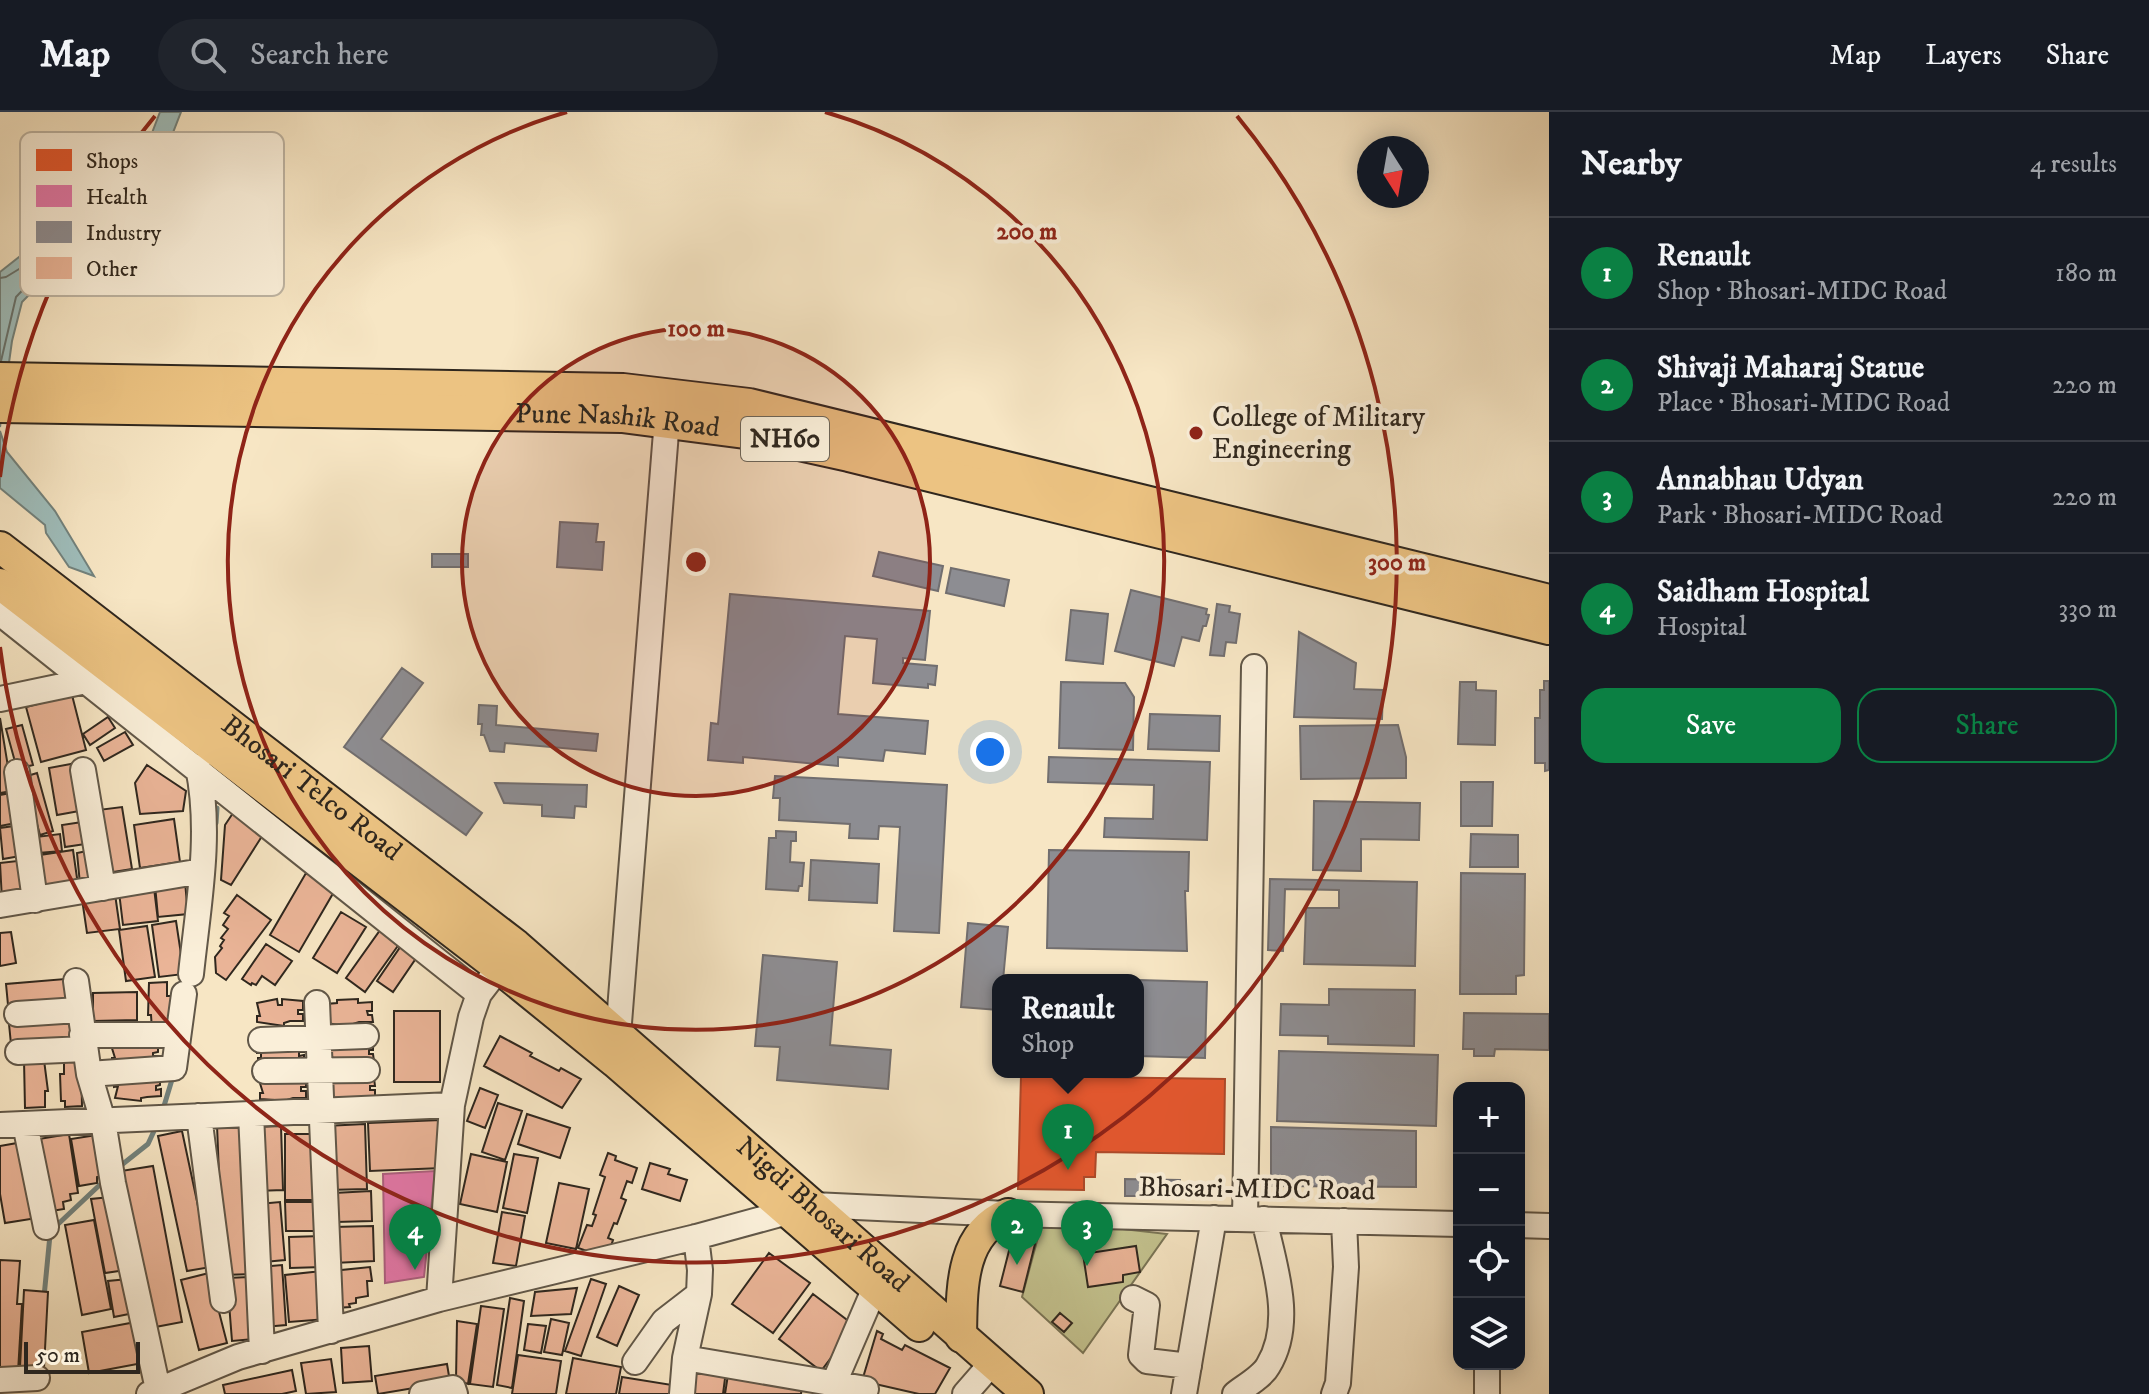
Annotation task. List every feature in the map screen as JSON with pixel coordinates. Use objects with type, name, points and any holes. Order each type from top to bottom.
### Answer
[{"type":"highway","name":"Pune Nashik Road","points":[[0,380],[623,391],[745,431],[1549,627]]},
{"type":"highway","name":"Pune Nashik Road","points":[[0,405],[622,415],[668,408],[749,406],[1549,602]]},
{"type":"main road","name":"Bhosari Telco Road","points":[[0,547],[516,945],[617,1048]]},
{"type":"main road","name":"Bhosari Telco Road","points":[[0,584],[94,672],[190,730],[499,968],[617,1048]]},
{"type":"main road","name":"Nigdi Bhosari Road","points":[[617,1048],[800,1209],[961,1337],[985,1382]]},
{"type":"main road","name":"Nigdi Bhosari Road","points":[[800,1209],[874,1290],[985,1382],[1028,1394]]},
{"type":"main road","points":[[961,1337],[962,1293],[970,1255],[985,1227],[1008,1214]]},
{"type":"street","points":[[617,1048],[668,408]]},
{"type":"street","points":[[0,613],[94,672],[199,771],[479,994]]},
{"type":"street","points":[[1235,1394],[1268,1368],[1282,1330],[1278,1284],[1254,1219],[1254,667]]},
{"type":"street","points":[[0,699],[94,672]]},
{"type":"street","points":[[89,1074],[174,1068],[202,871],[205,801],[190,730]]},
{"type":"street","points":[[83,770],[103,888]]},
{"type":"street","points":[[17,772],[35,900]]},
{"type":"street","points":[[0,905],[202,871]]},
{"type":"street","points":[[439,1299],[452,1105],[471,1017],[479,994],[499,968]]},
{"type":"street","points":[[76,981],[89,1074],[103,1121],[155,1393]]},
{"type":"street","points":[[317,1003],[331,1331]]},
{"type":"street","points":[[17,1014],[78,1010]]},
{"type":"street","points":[[18,1052],[84,1042],[177,1035]]},
{"type":"street","points":[[261,1040],[366,1036]]},
{"type":"street","points":[[265,1071],[367,1070]]},
{"type":"street","points":[[0,1125],[452,1105]]},
{"type":"street","points":[[251,1114],[262,1351]]},
{"type":"street","points":[[199,1116],[223,1300]]},
{"type":"street","points":[[25,1124],[46,1227]]},
{"type":"street","name":"Bhosari-MIDC Road","points":[[155,1393],[208,1382],[262,1351],[439,1299],[800,1209],[1453,1224]]},
{"type":"street","points":[[1184,1394],[1214,1218]]},
{"type":"street","points":[[1334,1394],[1338,1383],[1346,1267],[1344,1221]]},
{"type":"street","points":[[1525,1225],[1549,1226]]},
{"type":"street","points":[[682,1394],[685,1358],[699,1294],[696,1237]]},
{"type":"street","points":[[834,1383],[874,1290]]},
{"type":"street","points":[[635,1362],[664,1321],[699,1294]]},
{"type":"street","points":[[1133,1298],[1147,1305],[1141,1355],[1147,1361],[1189,1366]]},
{"type":"street","points":[[685,1358],[866,1389]]},
{"type":"street","points":[[1487,1370],[1487,1394]]},
{"type":"street","points":[[0,1380],[37,1378]]},
{"type":"street","points":[[422,1394],[453,1388],[455,1394]]},
{"type":"shaded area","points":[[1041,1226],[1105,1227],[1167,1234],[1083,1353],[1022,1297]]},
{"type":"water","points":[[160,112],[181,112],[173,132],[152,132]]},
{"type":"water","points":[[20,256],[20,296],[28,296],[22,302],[12,341],[0,427],[0,272]]},
{"type":"water","points":[[0,431],[7,452],[55,511],[94,576],[69,567],[46,533],[45,525],[0,488]]},
{"type":"building: Shops","points":[[1021,1078],[1225,1079],[1224,1154],[1096,1152],[1095,1177],[1084,1177],[1084,1190],[1018,1189]]},
{"type":"building: Health","points":[[435,1171],[424,1277],[385,1283],[383,1174]]},
{"type":"building: Industry","points":[[560,522],[598,524],[596,542],[604,542],[602,570],[557,567]]},
{"type":"building: Industry","points":[[879,552],[943,566],[938,591],[873,576]]},
{"type":"building: Industry","points":[[432,554],[468,554],[468,567],[432,567]]},
{"type":"building: Industry","points":[[951,568],[1009,580],[1004,606],[946,593]]},
{"type":"building: Industry","points":[[1131,590],[1207,609],[1206,614],[1209,615],[1199,641],[1182,637],[1174,666],[1115,651]]},
{"type":"building: Industry","points":[[730,594],[930,611],[925,660],[903,658],[903,663],[937,666],[935,685],[928,684],[928,688],[873,683],[877,639],[845,636],[838,714],[928,721],[925,754],[885,750],[883,761],[838,757],[838,766],[743,757],[743,763],[708,760],[711,723],[718,724]]},
{"type":"building: Industry","points":[[1217,604],[1230,606],[1229,612],[1240,614],[1236,643],[1226,642],[1224,656],[1210,655]]},
{"type":"building: Industry","points":[[1071,610],[1108,614],[1103,664],[1066,660]]},
{"type":"building: Industry","points":[[1299,632],[1356,663],[1354,689],[1383,690],[1382,719],[1294,717]]},
{"type":"building: Industry","points":[[402,668],[423,683],[381,739],[482,813],[466,835],[344,747]]},
{"type":"building: Industry","points":[[1544,681],[1549,681],[1549,770],[1545,771],[1545,763],[1535,763],[1535,718],[1540,718],[1540,690],[1544,690]]},
{"type":"building: Industry","points":[[1061,682],[1125,683],[1134,697],[1133,750],[1059,748]]},
{"type":"building: Industry","points":[[1460,682],[1476,682],[1476,690],[1496,691],[1495,745],[1458,744]]},
{"type":"building: Industry","points":[[479,705],[497,706],[496,725],[598,734],[596,751],[505,743],[504,752],[490,751],[484,735],[481,735],[482,724],[478,724]]},
{"type":"building: Industry","points":[[1150,714],[1220,716],[1219,751],[1148,749]]},
{"type":"building: Industry","points":[[1398,725],[1406,757],[1406,778],[1301,779],[1300,726]]},
{"type":"building: Industry","points":[[1049,757],[1210,762],[1207,840],[1104,837],[1105,818],[1153,819],[1154,785],[1048,782]]},
{"type":"building: Industry","points":[[775,776],[947,785],[939,933],[894,931],[900,827],[879,826],[878,839],[849,838],[850,824],[779,820],[780,798],[773,798]]},
{"type":"building: Industry","points":[[1461,782],[1493,782],[1492,826],[1461,826]]},
{"type":"building: Industry","points":[[495,783],[587,785],[586,807],[575,806],[574,818],[542,816],[542,805],[504,803]]},
{"type":"building: Industry","points":[[1314,801],[1420,803],[1419,840],[1361,839],[1361,871],[1313,870]]},
{"type":"building: Industry","points":[[776,831],[796,832],[796,841],[791,841],[790,862],[804,863],[802,886],[798,891],[766,889],[769,838],[776,838]]},
{"type":"building: Industry","points":[[1471,834],[1518,835],[1518,867],[1470,867]]},
{"type":"building: Industry","points":[[1049,850],[1189,852],[1188,891],[1185,891],[1187,951],[1047,948]]},
{"type":"building: Industry","points":[[811,860],[879,864],[877,903],[809,900]]},
{"type":"building: Industry","points":[[1461,873],[1525,874],[1524,975],[1516,976],[1516,994],[1460,994]]},
{"type":"building: Industry","points":[[1270,879],[1417,882],[1415,966],[1304,964],[1306,908],[1339,908],[1339,890],[1285,889],[1283,951],[1268,950]]},
{"type":"building: Industry","points":[[968,923],[1008,927],[1004,974],[992,974],[992,1010],[961,1007]]},
{"type":"building: Industry","points":[[763,955],[837,962],[830,1045],[891,1050],[888,1089],[777,1080],[780,1047],[755,1046]]},
{"type":"building: Industry","points":[[1144,980],[1207,982],[1205,1058],[1144,1056]]},
{"type":"building: Industry","points":[[1329,989],[1415,990],[1414,1046],[1328,1044],[1328,1036],[1280,1035],[1281,1004],[1329,1005]]},
{"type":"building: Industry","points":[[1464,1013],[1549,1014],[1549,1050],[1495,1049],[1494,1056],[1474,1056],[1474,1049],[1463,1049]]},
{"type":"building: Industry","points":[[1279,1051],[1438,1055],[1436,1126],[1277,1121]]},
{"type":"building: Industry","points":[[1271,1127],[1416,1131],[1416,1187],[1271,1186]]},
{"type":"building: Industry","points":[[1125,1179],[1180,1180],[1180,1196],[1125,1196]]},
{"type":"building: Other","points":[[72,695],[86,750],[41,762],[26,707]]},
{"type":"building: Other","points":[[108,717],[115,728],[90,745],[83,734]]},
{"type":"building: Other","points":[[0,718],[12,791],[0,793]]},
{"type":"building: Other","points":[[22,725],[33,765],[17,769],[6,729]]},
{"type":"building: Other","points":[[125,732],[133,745],[104,761],[97,748]]},
{"type":"building: Other","points":[[76,763],[85,810],[57,815],[49,768]]},
{"type":"building: Other","points":[[147,765],[186,791],[183,811],[140,814],[135,783]]},
{"type":"building: Other","points":[[37,773],[53,831],[40,835],[24,777]]},
{"type":"building: Other","points":[[16,792],[21,822],[0,826],[0,795]]},
{"type":"building: Other","points":[[122,807],[132,869],[107,873],[98,810]]},
{"type":"building: Other","points":[[233,813],[264,833],[231,885],[221,880],[225,825]]},
{"type":"building: Other","points":[[174,819],[180,862],[140,868],[134,825]]},
{"type":"building: Other","points":[[89,821],[92,843],[65,847],[62,825]]},
{"type":"building: Other","points":[[21,825],[26,855],[3,859],[0,828]]},
{"type":"building: Other","points":[[60,834],[62,851],[38,853],[36,837]]},
{"type":"building: Other","points":[[73,850],[78,885],[44,890],[40,855]]},
{"type":"building: Other","points":[[92,850],[97,881],[80,884],[77,853]]},
{"type":"building: Other","points":[[26,860],[30,896],[2,900],[0,863]]},
{"type":"building: Other","points":[[306,873],[335,890],[299,952],[270,935]]},
{"type":"building: Other","points":[[185,882],[188,914],[158,917],[155,885]]},
{"type":"building: Other","points":[[154,888],[158,921],[123,925],[119,892]]},
{"type":"building: Other","points":[[115,894],[120,929],[87,933],[82,899]]},
{"type":"building: Other","points":[[237,895],[271,920],[226,980],[216,973],[215,957],[222,948],[220,946],[224,940],[221,938],[228,929],[223,925],[229,916],[224,913]]},
{"type":"building: Other","points":[[341,912],[366,927],[337,973],[313,958]]},
{"type":"building: Other","points":[[176,921],[184,974],[159,977],[152,925]]},
{"type":"building: Other","points":[[147,926],[155,977],[126,981],[119,930]]},
{"type":"building: Other","points":[[383,926],[402,940],[365,992],[346,978]]},
{"type":"building: Other","points":[[11,932],[16,963],[0,966],[0,933]]},
{"type":"building: Other","points":[[405,940],[421,951],[393,992],[377,981]]},
{"type":"building: Other","points":[[266,944],[292,961],[275,985],[262,976],[256,985],[251,985],[242,979]]},
{"type":"building: Other","points":[[65,979],[66,1001],[8,1005],[6,984]]},
{"type":"building: Other","points":[[167,982],[167,996],[172,996],[169,1029],[152,1030],[151,1015],[148,1015],[149,983]]},
{"type":"building: Other","points":[[137,992],[137,1020],[93,1021],[93,993]]},
{"type":"building: Other","points":[[277,999],[278,1005],[282,1005],[282,999],[303,1001],[303,1010],[298,1010],[298,1014],[303,1014],[303,1021],[290,1021],[284,1026],[257,1022],[257,1016],[260,1016],[257,1003]]},
{"type":"building: Other","points":[[358,999],[358,1003],[372,1002],[372,1011],[367,1011],[368,1015],[372,1015],[373,1022],[359,1022],[353,1027],[326,1023],[326,1004]]},
{"type":"building: Other","points":[[394,1011],[440,1011],[440,1082],[394,1082]]},
{"type":"building: Other","points":[[69,1019],[71,1039],[11,1044],[9,1024]]},
{"type":"building: Other","points":[[500,1036],[532,1053],[530,1056],[581,1079],[562,1108],[484,1066]]},
{"type":"building: Other","points":[[132,1042],[132,1047],[137,1047],[137,1042],[158,1044],[158,1052],[153,1056],[158,1056],[158,1063],[112,1065],[112,1058],[115,1058],[111,1045]]},
{"type":"building: Other","points":[[373,1042],[373,1050],[369,1050],[369,1054],[373,1054],[374,1061],[327,1062],[327,1043]]},
{"type":"building: Other","points":[[304,1043],[304,1052],[299,1052],[299,1056],[304,1055],[304,1062],[258,1064],[261,1053],[257,1053],[257,1045]]},
{"type":"building: Other","points":[[64,1057],[81,1057],[82,1106],[65,1107],[65,1101],[61,1101],[60,1074],[64,1074]]},
{"type":"building: Other","points":[[24,1060],[44,1060],[48,1091],[45,1091],[45,1107],[25,1108]]},
{"type":"building: Other","points":[[160,1077],[156,1090],[161,1089],[161,1096],[141,1098],[141,1101],[115,1098],[118,1086],[114,1087],[114,1079]]},
{"type":"building: Other","points":[[306,1078],[306,1087],[301,1087],[301,1091],[306,1091],[306,1098],[293,1098],[287,1103],[260,1099],[260,1093],[263,1093],[259,1080]]},
{"type":"building: Other","points":[[374,1078],[375,1086],[370,1086],[370,1090],[375,1090],[375,1097],[329,1098],[328,1079]]},
{"type":"building: Other","points":[[480,1088],[498,1095],[485,1128],[467,1121]]},
{"type":"building: Other","points":[[498,1103],[522,1111],[505,1160],[482,1152]]},
{"type":"building: Other","points":[[527,1114],[570,1128],[560,1158],[518,1144]]},
{"type":"building: Other","points":[[441,1120],[442,1168],[370,1171],[368,1123]]},
{"type":"building: Other","points":[[248,1124],[254,1274],[223,1275],[217,1125]]},
{"type":"building: Other","points":[[365,1124],[367,1189],[327,1190],[325,1126]]},
{"type":"building: Other","points":[[281,1126],[283,1190],[256,1191],[255,1127]]},
{"type":"building: Other","points":[[182,1131],[211,1267],[187,1271],[158,1136]]},
{"type":"building: Other","points":[[69,1134],[78,1193],[70,1194],[71,1200],[63,1202],[64,1209],[45,1212],[33,1140]]},
{"type":"building: Other","points":[[103,1134],[104,1176],[97,1177],[97,1183],[79,1186],[71,1139]]},
{"type":"building: Other","points":[[285,1134],[317,1134],[317,1200],[285,1200]]},
{"type":"building: Other","points":[[23,1142],[37,1218],[5,1223],[0,1194],[0,1146]]},
{"type":"building: Other","points":[[608,1153],[616,1156],[615,1160],[637,1168],[632,1183],[627,1181],[621,1198],[626,1200],[608,1238],[613,1240],[609,1252],[593,1253],[578,1248],[587,1225],[592,1226],[596,1215],[593,1214],[605,1177],[600,1175]]},
{"type":"building: Other","points":[[471,1154],[507,1162],[497,1212],[460,1204]]},
{"type":"building: Other","points":[[514,1154],[538,1158],[527,1213],[503,1208]]},
{"type":"building: Other","points":[[650,1163],[670,1169],[668,1174],[687,1180],[680,1201],[642,1189]]},
{"type":"building: Other","points":[[153,1166],[182,1322],[150,1328],[121,1171]]},
{"type":"building: Other","points":[[559,1183],[589,1189],[576,1249],[546,1243]]},
{"type":"building: Other","points":[[371,1191],[372,1221],[336,1222],[334,1193]]},
{"type":"building: Other","points":[[110,1197],[126,1270],[105,1273],[91,1199]]},
{"type":"building: Other","points":[[280,1202],[285,1260],[264,1262],[259,1204]]},
{"type":"building: Other","points":[[285,1202],[323,1202],[323,1231],[286,1231]]},
{"type":"building: Other","points":[[502,1212],[525,1216],[516,1266],[493,1263]]},
{"type":"building: Other","points":[[94,1220],[111,1309],[82,1315],[65,1225]]},
{"type":"building: Other","points":[[373,1226],[374,1261],[334,1263],[333,1227]]},
{"type":"building: Other","points":[[322,1236],[323,1267],[290,1268],[289,1237]]},
{"type":"building: Other","points":[[1012,1239],[1035,1244],[1023,1292],[1000,1286]]},
{"type":"building: Other","points":[[1136,1246],[1140,1272],[1123,1275],[1123,1282],[1088,1287],[1083,1254]]},
{"type":"building: Other","points":[[769,1253],[810,1283],[773,1333],[732,1304]]},
{"type":"building: Other","points":[[0,1260],[20,1261],[17,1304],[22,1304],[18,1372],[0,1371]]},
{"type":"building: Other","points":[[282,1265],[286,1325],[264,1327],[260,1267]]},
{"type":"building: Other","points":[[370,1267],[372,1281],[367,1281],[368,1296],[356,1298],[356,1303],[349,1304],[350,1307],[336,1308],[332,1271]]},
{"type":"building: Other","points":[[322,1271],[327,1319],[289,1322],[285,1275]]},
{"type":"building: Other","points":[[209,1273],[227,1343],[199,1350],[181,1280]]},
{"type":"building: Other","points":[[249,1277],[254,1339],[232,1341],[227,1278]]},
{"type":"building: Other","points":[[128,1279],[134,1313],[114,1317],[108,1281]]},
{"type":"building: Other","points":[[591,1279],[606,1284],[581,1356],[565,1351]]},
{"type":"building: Other","points":[[619,1286],[639,1295],[617,1346],[597,1337]]},
{"type":"building: Other","points":[[577,1288],[571,1314],[531,1316],[535,1292]]},
{"type":"building: Other","points":[[24,1290],[48,1292],[44,1368],[20,1367]]},
{"type":"building: Other","points":[[813,1294],[855,1326],[821,1371],[779,1339]]},
{"type":"building: Other","points":[[510,1298],[524,1301],[512,1388],[497,1385]]},
{"type":"building: Other","points":[[481,1306],[504,1309],[493,1387],[470,1384]]},
{"type":"building: Other","points":[[1060,1313],[1072,1323],[1064,1332],[1052,1322]]},
{"type":"building: Other","points":[[551,1319],[569,1323],[562,1355],[544,1352]]},
{"type":"building: Other","points":[[141,1321],[148,1362],[89,1373],[82,1332]]},
{"type":"building: Other","points":[[457,1321],[477,1324],[468,1384],[456,1380]]},
{"type":"building: Other","points":[[528,1324],[546,1326],[541,1353],[524,1350]]},
{"type":"building: Other","points":[[877,1331],[883,1334],[881,1339],[902,1350],[905,1345],[950,1368],[935,1394],[919,1394],[862,1381]]},
{"type":"building: Other","points":[[369,1346],[372,1381],[343,1383],[341,1348]]},
{"type":"building: Other","points":[[518,1355],[561,1361],[556,1394],[512,1394]]},
{"type":"building: Other","points":[[573,1358],[621,1367],[616,1394],[566,1394]]},
{"type":"building: Other","points":[[331,1359],[336,1392],[306,1394],[301,1363]]},
{"type":"building: Other","points":[[447,1364],[450,1382],[378,1394],[375,1376]]},
{"type":"building: Other","points":[[691,1367],[726,1371],[723,1394],[687,1394]]},
{"type":"building: Other","points":[[729,1368],[803,1379],[801,1394],[725,1394]]},
{"type":"building: Other","points":[[292,1370],[296,1391],[282,1394],[225,1394],[223,1385]]},
{"type":"building: Other","points":[[622,1377],[672,1385],[670,1394],[619,1394]]},
{"type":"waterway","points":[[216,823],[217,808]]},
{"type":"waterway","points":[[164,1106],[174,1073]]},
{"type":"waterway","points":[[119,1167],[148,1144],[154,1131]]},
{"type":"waterway","points":[[55,1227],[106,1179]]},
{"type":"waterway","points":[[44,1297],[50,1235]]},
{"type":"place","name":"College of Military Engineering","points":[[1196,433]]},
{"type":"place","name":"Renault","points":[[1068,1170]]},
{"type":"place","name":"Shivaji Maharaj Statue","points":[[1017,1265]]},
{"type":"place","name":"Annabhau Udyan","points":[[1087,1266]]},
{"type":"place","name":"Saidham Hospital","points":[[415,1270]]}]
